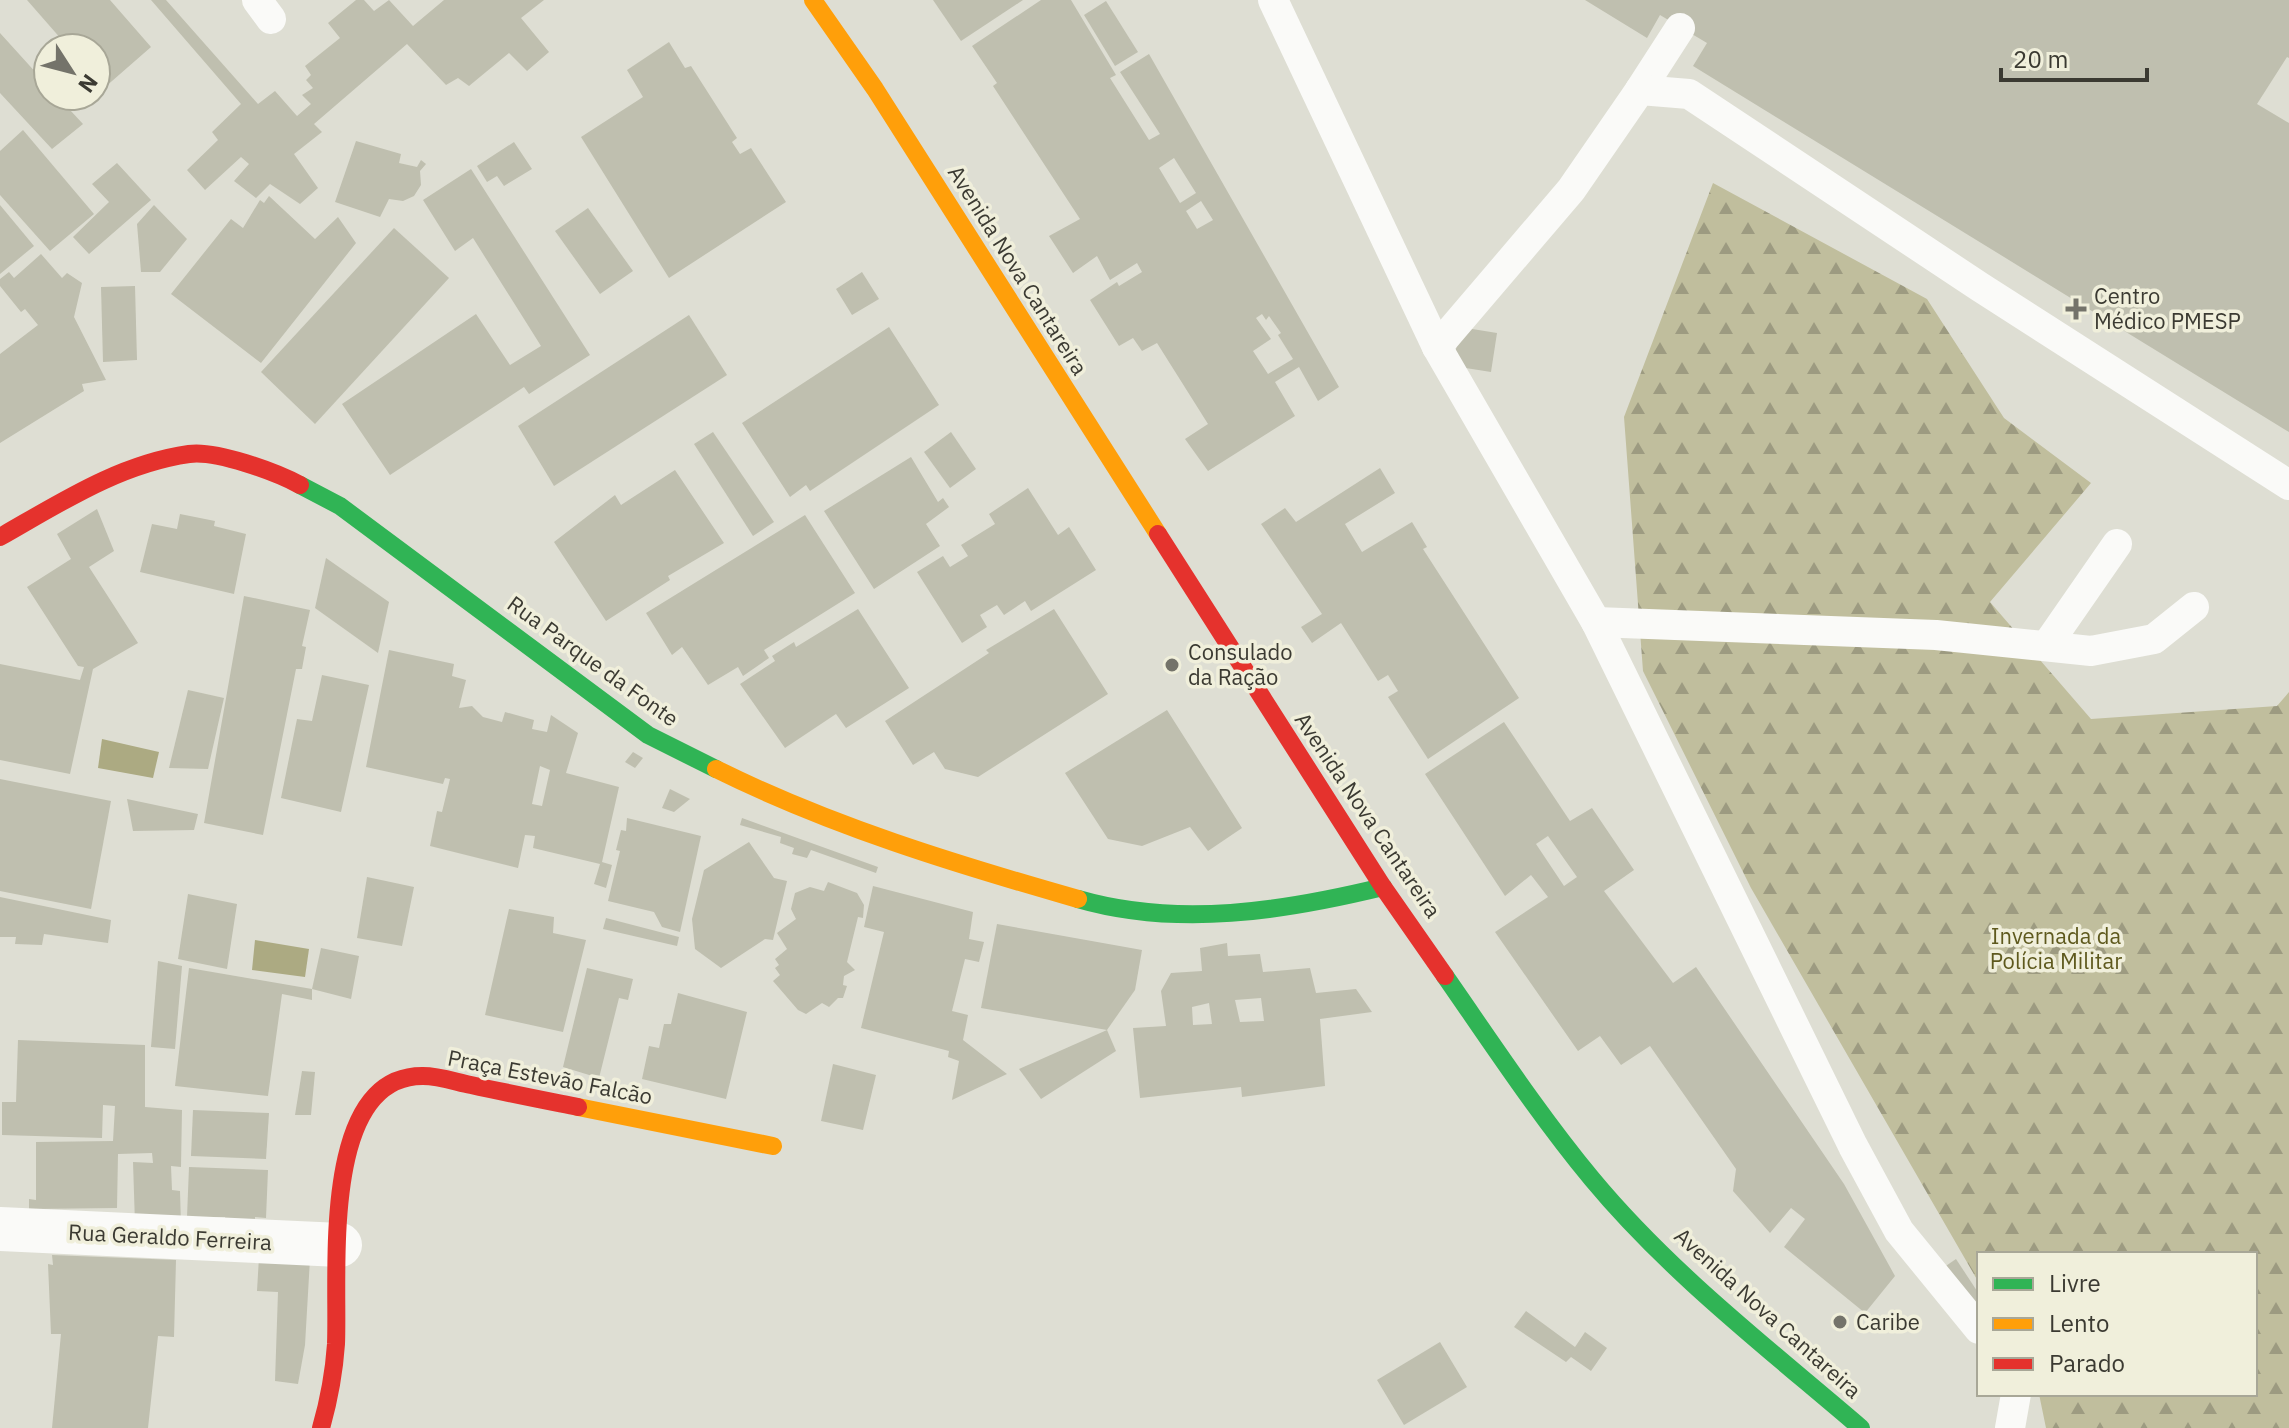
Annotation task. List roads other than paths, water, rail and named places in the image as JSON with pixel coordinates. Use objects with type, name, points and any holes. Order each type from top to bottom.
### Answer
[{"type":"street","name":"Avenida Nova Cantareira","points":[[813,0],[875,89],[1383,887],[1538,1110],[1594,1181],[1682,1273],[1861,1428]]},
{"type":"street","name":"Rua Parque da Fonte","points":[[0,537],[112,474],[192,453],[269,469],[340,506],[648,735],[770,796],[953,863],[1106,907],[1210,915],[1303,906],[1383,887]]},
{"type":"street","name":"Praça Estevão Falcão","points":[[321,1428],[333,1374],[344,1168],[353,1130],[374,1095],[401,1079],[424,1076],[773,1146]]},
{"type":"street","name":"Rua Geraldo Ferreira","points":[[0,1229],[340,1245]]},
{"type":"lane","points":[[1281,4],[1437,347],[1596,622],[1853,1146],[1892,1219],[1977,1326]]},
{"type":"lane","points":[[1437,347],[1571,190],[1680,28]]},
{"type":"lane","points":[[1640,90],[1689,94],[1980,287],[2289,485]]},
{"type":"lane","points":[[2047,645],[2117,544]]},
{"type":"lane","points":[[1596,622],[1936,635],[2091,651],[2154,639],[2194,607]]},
{"type":"lane","points":[[2010,1428],[2016,1396]]},
{"type":"place","name":"Centro Médico PMESP","points":[[2076,309]]},
{"type":"place","name":"Consulado da Ração","points":[[1172,665]]},
{"type":"place","name":"Caribe","points":[[1840,1322]]},
{"type":"park label","name":"Invernada da Polícia Militar","points":[[2056,948]]}]
